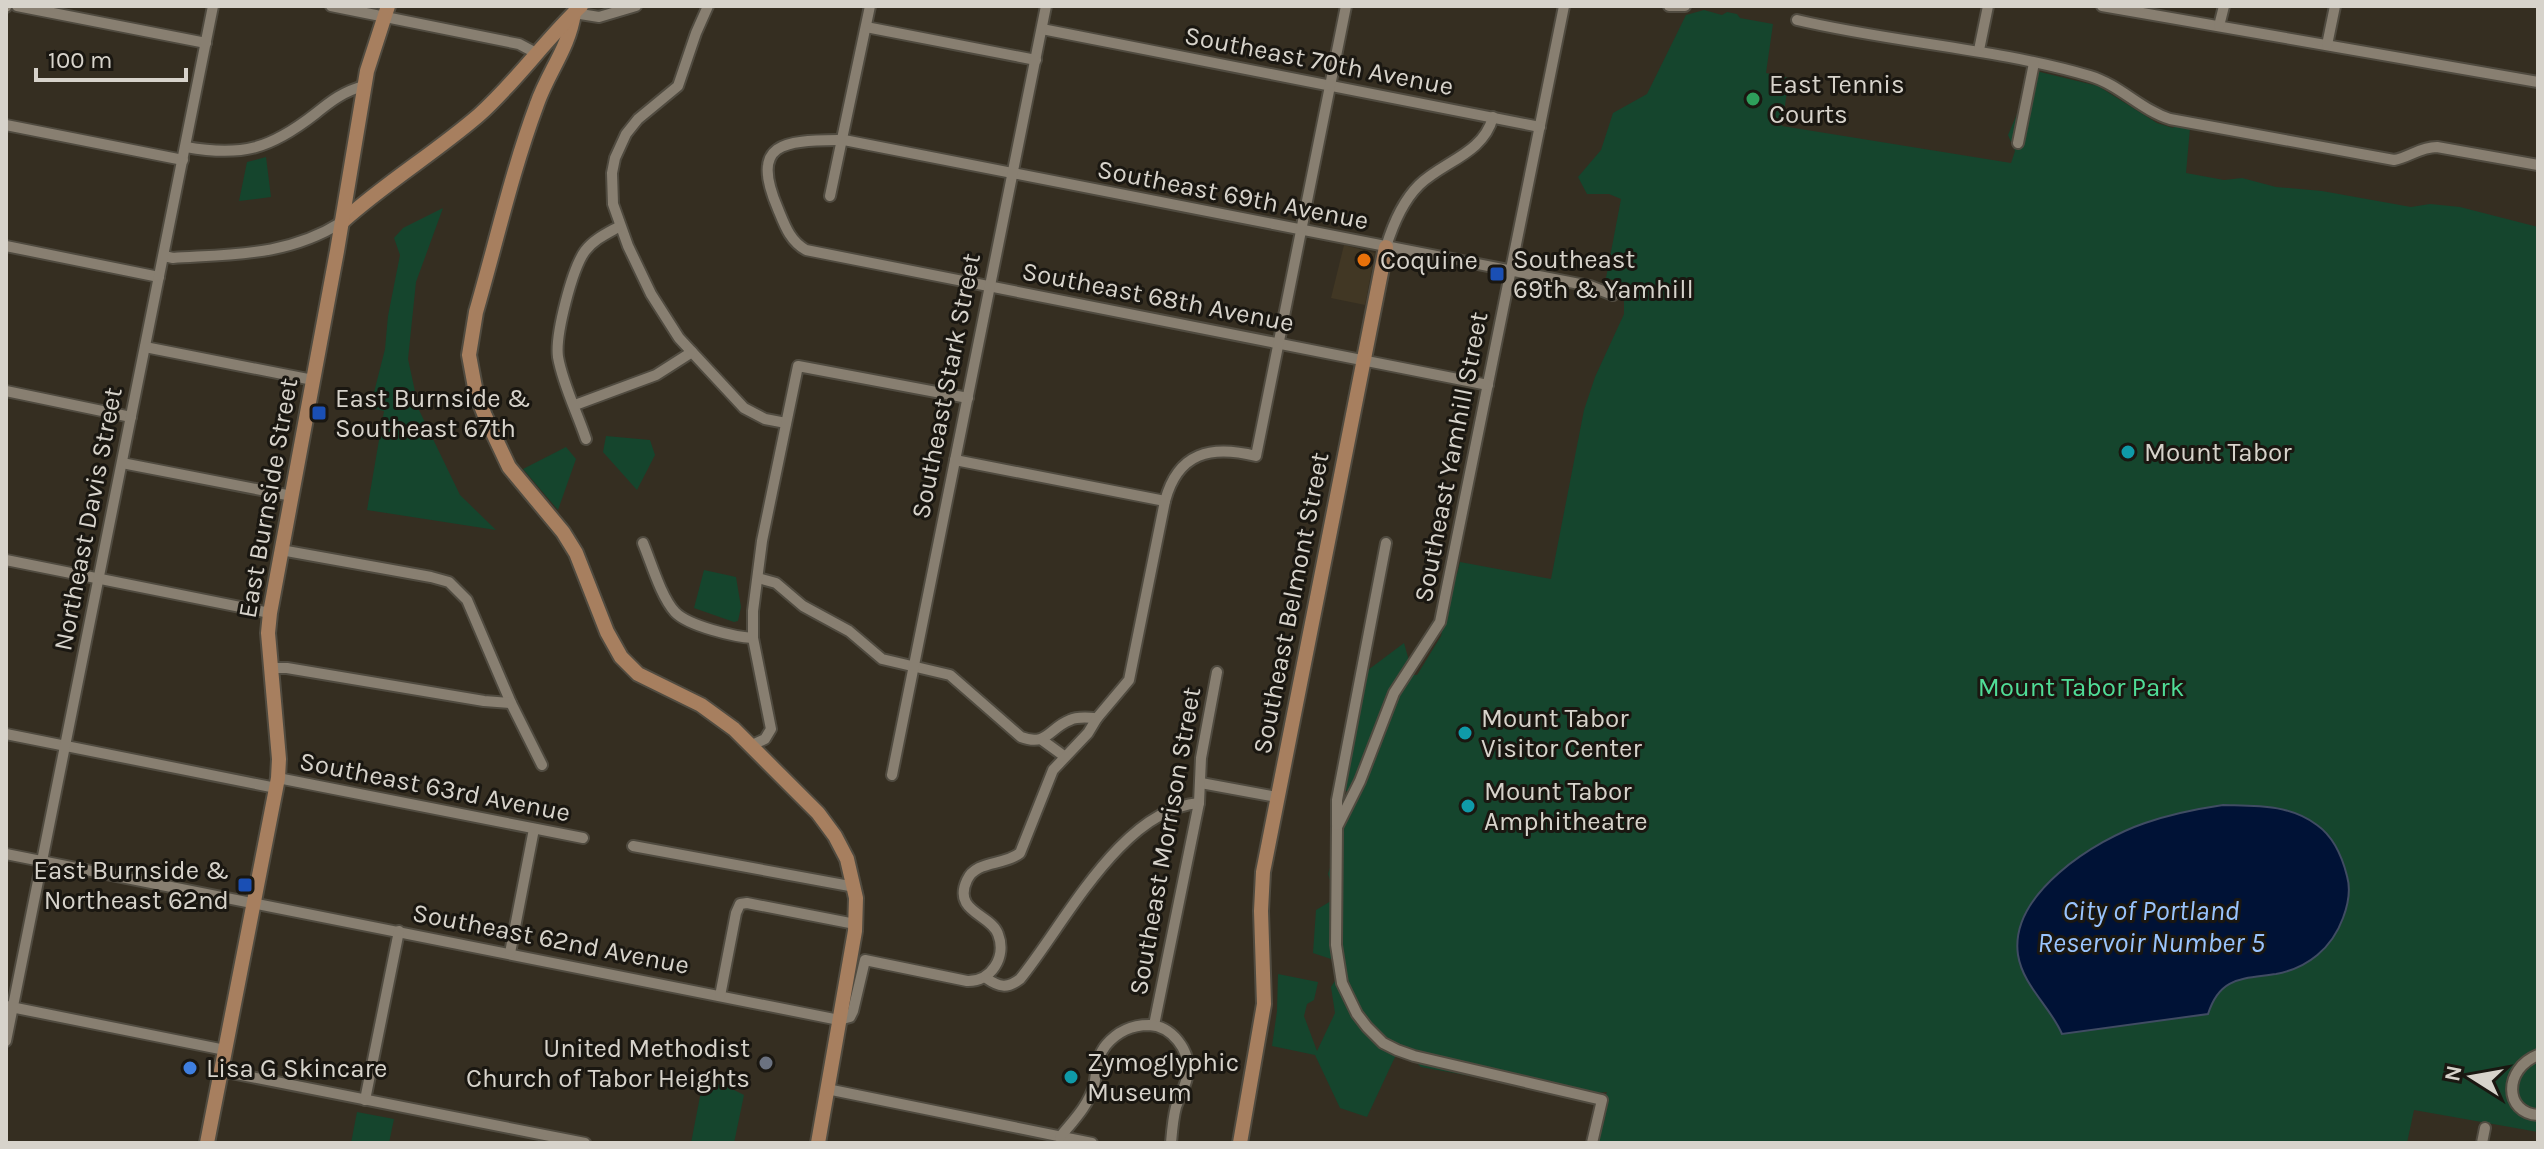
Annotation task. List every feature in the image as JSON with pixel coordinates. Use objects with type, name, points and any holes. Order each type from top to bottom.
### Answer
[{"type":"street","points":[[17,6],[206,43]]},
{"type":"street","name":"Northeast Davis Street","points":[[6,1041],[9,1007],[43,862],[213,6]]},
{"type":"street","points":[[331,6],[387,11],[519,44],[536,53]]},
{"type":"street","points":[[577,10],[599,17],[636,6]]},
{"type":"street","points":[[708,6],[678,86],[638,119],[626,134],[615,158],[613,204],[620,226],[664,319],[744,408],[765,419],[786,423]]},
{"type":"street","points":[[830,196],[870,6]]},
{"type":"street","name":"Southeast Stark Street","points":[[892,775],[1046,6]]},
{"type":"street","points":[[839,1020],[850,1017],[853,1011],[865,960],[978,982],[986,978],[997,964],[1000,942],[995,927],[972,912],[967,905],[964,887],[967,879],[980,867],[1008,861],[1020,853],[1053,770],[1088,733],[1129,680],[1165,501],[1175,475],[1195,457],[1224,450],[1256,456],[1346,6]]},
{"type":"street","name":"Southeast Yamhill Street","points":[[1564,6],[1439,626],[1397,686],[1360,781],[1337,827],[1336,919],[1338,967],[1349,999],[1367,1027],[1383,1043],[1414,1056],[1602,1100],[1592,1143]]},
{"type":"street","points":[[1669,6],[1685,6]]},
{"type":"street","points":[[1979,50],[1988,6]]},
{"type":"street","points":[[2106,6],[2538,82]]},
{"type":"street","points":[[2219,26],[2224,6]]},
{"type":"street","points":[[2327,45],[2335,6]]},
{"type":"street","points":[[164,256],[203,256],[283,248],[311,239],[342,222],[482,112],[577,10]]},
{"type":"street","points":[[577,10],[569,40],[549,75],[532,119],[480,298],[469,342],[472,374],[500,451],[576,553],[607,632],[621,657],[647,680],[712,711],[752,745],[826,822],[842,847],[855,887],[855,924],[818,1143]]},
{"type":"street","name":"East Burnside Street","points":[[207,1143],[277,783],[270,613],[364,86],[387,11]]},
{"type":"street","points":[[1797,20],[1836,30],[1979,50],[2100,80],[2153,113],[2170,119],[2384,158],[2406,158],[2417,150],[2437,147],[2538,165]]},
{"type":"street","points":[[866,27],[1036,60]]},
{"type":"street","name":"Southeast 70th Avenue","points":[[1042,29],[1540,127]]},
{"type":"street","points":[[2018,143],[2034,63]]},
{"type":"street","points":[[186,147],[223,152],[260,148],[295,130],[341,93],[364,86]]},
{"type":"street","name":"Southeast Belmont Street","points":[[1240,1143],[1262,1018],[1262,885],[1386,247],[1397,218],[1411,194],[1428,178],[1479,143],[1493,117]]},
{"type":"street","points":[[6,125],[183,160]]},
{"type":"street","name":"Southeast 69th Avenue","points":[[819,253],[800,247],[789,235],[767,181],[766,171],[776,150],[789,143],[844,140],[1590,286],[1613,295]]},
{"type":"street","points":[[586,439],[557,353],[560,324],[585,251],[596,240],[620,226]]},
{"type":"street","points":[[6,246],[159,277]]},
{"type":"street","name":"Southeast 68th Avenue","points":[[819,253],[1488,385]]},
{"type":"street","points":[[145,347],[313,380]]},
{"type":"street","points":[[575,405],[656,375],[692,352]]},
{"type":"street","points":[[752,745],[765,739],[772,723],[753,638],[753,611],[762,541],[798,366],[968,398]]},
{"type":"street","points":[[6,391],[131,417]]},
{"type":"street","points":[[955,460],[1165,501]]},
{"type":"street","points":[[122,463],[292,496]]},
{"type":"street","points":[[643,543],[675,612],[703,626],[753,638]]},
{"type":"street","points":[[1337,827],[1337,800],[1386,543]]},
{"type":"street","points":[[281,550],[449,582],[467,600],[511,703],[542,765]]},
{"type":"street","points":[[6,560],[270,613]]},
{"type":"street","points":[[758,578],[776,583],[803,606],[849,631],[882,659],[950,675],[1021,737],[1042,740],[1064,756]]},
{"type":"street","points":[[271,668],[511,703]]},
{"type":"street","name":"Southeast Morrison Street","points":[[1171,1143],[1174,1115],[1188,1071],[1188,1060],[1176,1038],[1154,1025],[1199,803],[1201,758],[1217,672]]},
{"type":"street","points":[[1042,740],[1067,721],[1078,717],[1097,718]]},
{"type":"street","name":"Southeast 63rd Avenue","points":[[6,734],[583,838]]},
{"type":"street","points":[[1201,783],[1277,797]]},
{"type":"street","points":[[986,978],[1006,987],[1020,979],[1076,899],[1138,828],[1188,804],[1199,803]]},
{"type":"street","points":[[510,953],[534,829]]},
{"type":"street","points":[[633,846],[855,887]]},
{"type":"street","name":"Southeast 62nd Avenue","points":[[6,854],[839,1020]]},
{"type":"street","points":[[720,996],[740,904],[855,924]]},
{"type":"street","points":[[365,1100],[399,931]]},
{"type":"street","points":[[9,1007],[225,1050]]},
{"type":"street","points":[[1060,1137],[1088,1100],[1097,1064],[1106,1045],[1128,1028],[1154,1025]]},
{"type":"street","points":[[2538,1055],[2517,1069],[2512,1085],[2520,1108],[2531,1115],[2538,1115]]},
{"type":"street","points":[[221,1071],[585,1143]]},
{"type":"street","points":[[827,1089],[1092,1143]]},
{"type":"street","points":[[2482,1143],[2485,1128]]},
{"type":"shaded area","points":[[1344,245],[1375,253],[1365,305],[1331,298]]},
{"type":"green space","name":"Mount Tabor Park","points":[[1704,10],[1722,15],[1727,12],[1737,14],[1740,18],[1773,24],[1766,73],[1789,78],[1782,126],[2011,163],[2015,151],[2008,135],[2017,114],[2032,95],[2036,71],[2098,86],[2157,123],[2173,128],[2175,125],[2190,128],[2186,173],[2224,180],[2242,178],[2276,187],[2322,191],[2411,207],[2430,204],[2460,207],[2538,227],[2538,1132],[2414,1110],[2407,1143],[1590,1143],[1592,1132],[1605,1120],[1599,1111],[1607,1092],[1575,1095],[1421,1067],[1407,1053],[1395,1057],[1367,1117],[1340,1108],[1315,1055],[1272,1046],[1278,974],[1318,982],[1314,1000],[1307,1004],[1304,1016],[1317,1051],[1335,1013],[1331,987],[1343,968],[1334,960],[1313,953],[1316,910],[1336,898],[1328,874],[1352,797],[1335,779],[1368,670],[1404,643],[1413,675],[1417,675],[1441,636],[1453,573],[1457,574],[1460,562],[1551,579],[1584,410],[1595,377],[1624,314],[1624,295],[1613,280],[1606,278],[1621,199],[1609,194],[1587,194],[1578,177],[1601,150],[1613,113],[1647,94],[1686,15]]},
{"type":"green space","points":[[266,157],[271,197],[239,201],[247,162]]},
{"type":"green space","points":[[443,208],[416,282],[408,359],[419,410],[460,495],[496,530],[367,510],[384,411],[370,408],[385,349],[400,255],[394,238],[403,228]]},
{"type":"green space","points":[[606,436],[650,440],[655,455],[637,490],[603,452]]},
{"type":"green space","points":[[566,447],[576,459],[558,510],[523,469]]},
{"type":"green space","points":[[704,570],[736,577],[741,607],[738,621],[694,608]]},
{"type":"green space","points":[[703,1081],[726,1086],[744,1095],[734,1143],[691,1143]]},
{"type":"green space","points":[[357,1112],[394,1119],[389,1143],[351,1143]]},
{"type":"water","name":"City of Portland Reservoir Number 5","points":[[2223,805],[2260,806],[2295,813],[2317,825],[2333,841],[2349,887],[2345,913],[2332,939],[2317,955],[2298,967],[2243,979],[2226,986],[2219,992],[2208,1014],[2062,1034],[2025,976],[2018,955],[2019,933],[2027,911],[2041,891],[2080,856],[2125,831],[2164,817]]},
{"type":"place","name":"East Tennis Courts","points":[[1753,99]]},
{"type":"place","name":"Coquine","points":[[1364,260]]},
{"type":"place","name":"Southeast 69th & Yamhill","points":[[1497,274]]},
{"type":"place","name":"East Burnside & Southeast 67th","points":[[319,413]]},
{"type":"place","name":"Mount Tabor","points":[[2128,452]]},
{"type":"place","name":"Mount Tabor Visitor Center","points":[[1465,733]]},
{"type":"place","name":"Mount Tabor Amphitheatre","points":[[1468,806]]},
{"type":"place","name":"East Burnside & Northeast 62nd","points":[[245,885]]},
{"type":"place","name":"United Methodist Church of Tabor Heights","points":[[766,1063]]},
{"type":"place","name":"Lisa G Skincare","points":[[190,1068]]},
{"type":"place","name":"Zymoglyphic Museum","points":[[1071,1077]]}]
